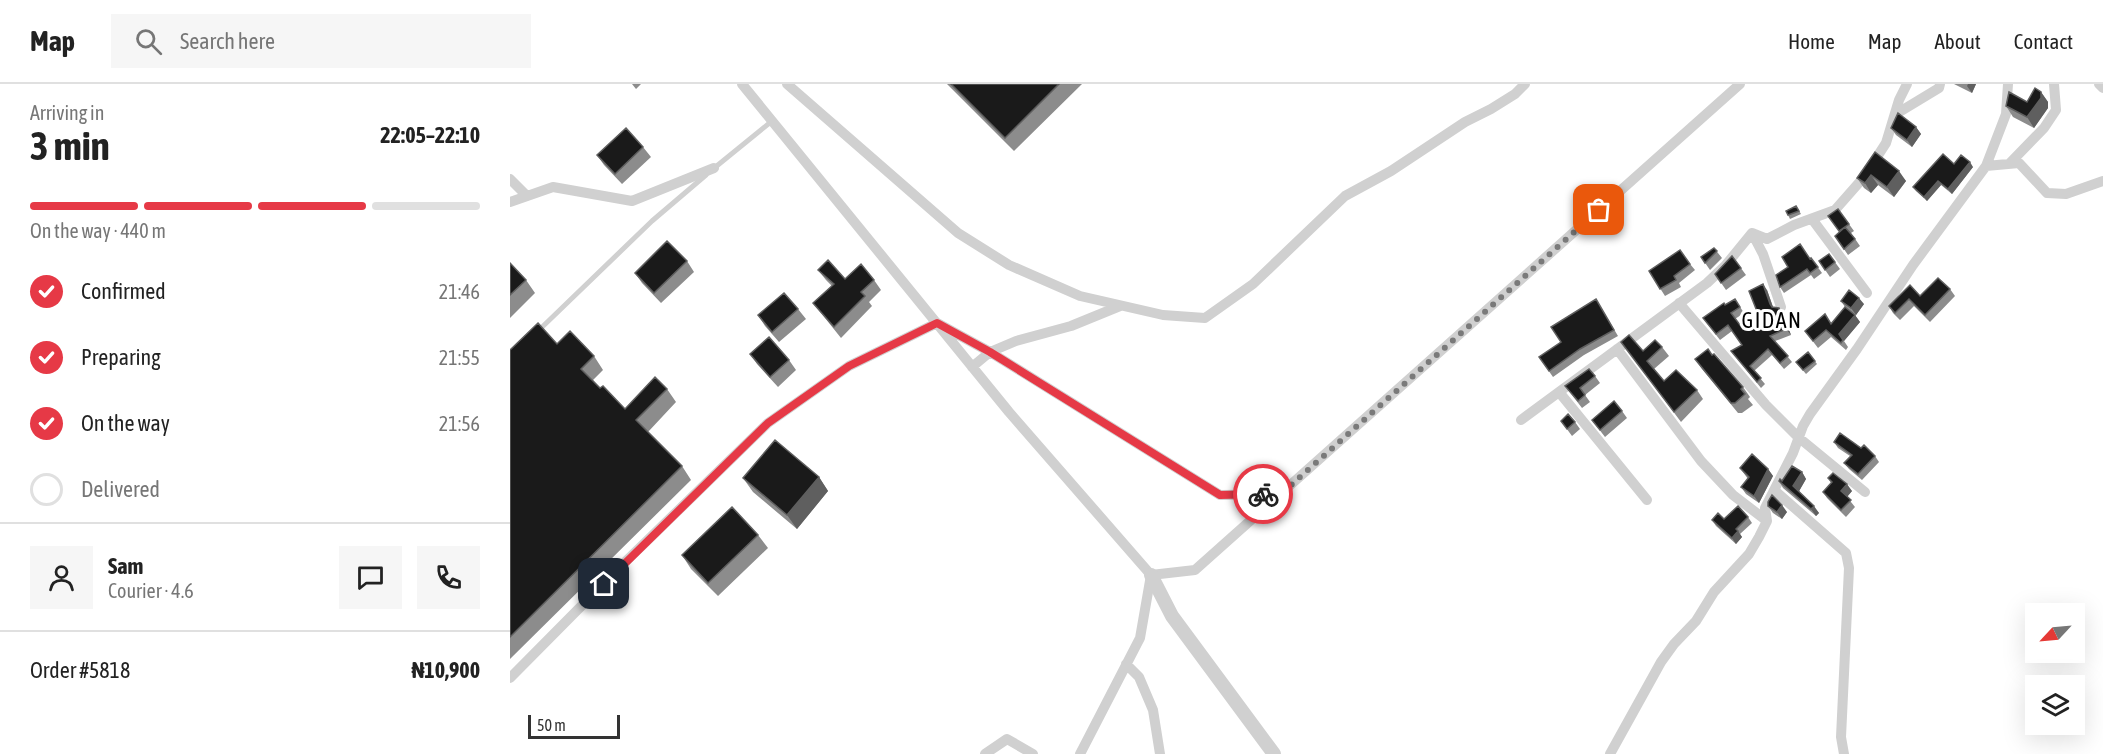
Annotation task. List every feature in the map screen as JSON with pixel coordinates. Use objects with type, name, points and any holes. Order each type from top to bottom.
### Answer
[{"type":"street","points":[[742,84],[972,367],[1151,575],[1172,616],[1274,754]]},
{"type":"street","points":[[787,84],[958,233],[1009,265],[1080,296],[1163,315],[1205,318],[1253,284],[1345,196],[1390,171],[1464,122],[1499,104],[1515,94],[1525,84]]},
{"type":"street","points":[[1151,575],[1196,570],[1740,84]]},
{"type":"street","points":[[1752,233],[1767,239],[1835,210],[1864,177],[1886,143],[1907,84]]},
{"type":"street","points":[[1896,114],[1939,88],[1940,84]]},
{"type":"street","points":[[1610,754],[1661,662],[1696,621],[1714,592],[1749,554],[1767,521],[1766,508],[1810,414],[1913,265],[1986,166],[2006,114],[2008,84]]},
{"type":"street","points":[[2010,162],[2044,128],[2056,110],[2054,84]]},
{"type":"street","points":[[2099,84],[2103,88]]},
{"type":"street","points":[[1986,166],[2010,162],[2019,163],[2047,193],[2066,194],[2103,181]]},
{"type":"street","points":[[510,202],[553,187],[632,201],[714,168]]},
{"type":"street","points":[[510,179],[527,196]]},
{"type":"street","points":[[1812,219],[1867,292]]},
{"type":"street","points":[[1521,420],[1679,303],[1725,266],[1752,233]]},
{"type":"street","points":[[1752,233],[1763,254],[1781,307]]},
{"type":"street","points":[[1679,303],[1766,405],[1798,437],[1865,492]]},
{"type":"street","points":[[972,367],[990,352],[1016,341],[1071,326],[1121,306]]},
{"type":"street","points":[[937,323],[990,352],[1220,495],[1281,494]]},
{"type":"street","points":[[510,678],[768,423],[849,366],[937,323]]},
{"type":"street","points":[[1617,349],[1701,461],[1733,495],[1767,521]]},
{"type":"street","points":[[1559,392],[1647,500]]},
{"type":"street","points":[[1774,490],[1846,553],[1849,568],[1841,737],[1844,754]]},
{"type":"street","points":[[1080,754],[1140,638],[1151,575]]},
{"type":"street","points":[[1125,664],[1139,677],[1154,710],[1160,754]]},
{"type":"street","points":[[985,754],[1007,739],[1033,754]]},
{"type":"lane","points":[[534,334],[652,220],[772,121]]},
{"type":"building","points":[[951,84],[1059,84],[1005,138]]},
{"type":"building","points":[[2035,88],[2041,92],[2041,98],[2027,117],[2006,106],[2009,92],[2027,102]]},
{"type":"building","points":[[1898,113],[1916,127],[1907,140],[1891,128]]},
{"type":"building","points":[[626,128],[643,147],[615,174],[597,155]]},
{"type":"building","points":[[1875,152],[1899,171],[1887,187],[1871,175],[1865,183],[1857,178]]},
{"type":"building","points":[[1943,154],[1954,164],[1961,155],[1970,162],[1948,189],[1938,181],[1924,197],[1913,187]]},
{"type":"building","points":[[1796,206],[1799,211],[1788,215],[1786,211]]},
{"type":"building","points":[[1838,209],[1849,224],[1839,231],[1828,216]]},
{"type":"building","points":[[1845,227],[1855,239],[1844,249],[1835,236]]},
{"type":"building","points":[[667,241],[687,261],[654,293],[635,273]]},
{"type":"building","points":[[1800,244],[1818,267],[1810,273],[1807,269],[1780,287],[1776,275],[1788,267],[1782,257]]},
{"type":"building","points":[[1714,248],[1717,251],[1705,263],[1701,257]]},
{"type":"building","points":[[1680,250],[1690,264],[1674,276],[1676,280],[1660,289],[1649,271]]},
{"type":"building","points":[[1829,254],[1835,262],[1825,270],[1819,261]]},
{"type":"building","points":[[1732,256],[1741,268],[1721,283],[1715,274]]},
{"type":"building","points":[[828,260],[845,279],[861,264],[874,280],[861,292],[865,296],[834,327],[813,303],[834,284],[818,270]]},
{"type":"building","points":[[510,263],[526,280],[510,295]]},
{"type":"building","points":[[1938,278],[1950,289],[1925,315],[1909,299],[1895,313],[1889,306],[1910,285],[1920,296]]},
{"type":"building","points":[[1763,284],[1772,307],[1779,308],[1786,329],[1770,336],[1788,356],[1780,363],[1768,349],[1750,366],[1761,378],[1757,382],[1731,351],[1742,345],[1728,325],[1716,334],[1703,318],[1724,303],[1725,305],[1735,299],[1740,307],[1731,313],[1743,329],[1760,319],[1749,291]]},
{"type":"building","points":[[1849,290],[1859,298],[1851,308],[1841,301]]},
{"type":"building","points":[[784,293],[798,309],[772,332],[758,315]]},
{"type":"building","points":[[1596,299],[1614,330],[1580,349],[1549,371],[1539,357],[1561,342],[1551,327]]},
{"type":"building","points":[[1845,307],[1855,315],[1839,334],[1843,340],[1841,343],[1826,330],[1813,341],[1805,331],[1825,314],[1831,324]]},
{"type":"building","points":[[538,323],[557,344],[570,331],[594,356],[581,369],[600,388],[603,386],[625,409],[655,377],[667,389],[636,420],[682,466],[510,637],[510,350]]},
{"type":"building","points":[[1629,335],[1643,351],[1655,340],[1662,347],[1647,361],[1664,381],[1676,370],[1697,390],[1674,412],[1621,342]]},
{"type":"building","points":[[769,337],[789,360],[770,377],[750,354]]},
{"type":"building","points":[[1708,349],[1743,387],[1741,389],[1745,394],[1735,403],[1731,403],[1695,359]]},
{"type":"building","points":[[1808,352],[1815,361],[1803,370],[1796,362]]},
{"type":"building","points":[[1589,369],[1595,376],[1580,388],[1585,395],[1578,401],[1565,386]]},
{"type":"building","points":[[1614,401],[1622,411],[1600,430],[1592,420]]},
{"type":"building","points":[[1568,414],[1575,422],[1567,429],[1561,421]]},
{"type":"building","points":[[1840,433],[1861,448],[1864,445],[1875,456],[1858,474],[1844,463],[1852,455],[1834,442]]},
{"type":"building","points":[[775,440],[819,477],[787,515],[743,478]]},
{"type":"building","points":[[1752,454],[1768,469],[1754,496],[1741,487],[1749,477],[1740,468]]},
{"type":"building","points":[[1792,466],[1802,472],[1793,486],[1814,506],[1811,509],[1779,481],[1780,479],[1782,481]]},
{"type":"building","points":[[1833,473],[1847,484],[1841,491],[1851,500],[1841,510],[1823,492],[1832,482],[1828,478]]},
{"type":"building","points":[[1772,495],[1782,505],[1777,512],[1768,506]]},
{"type":"building","points":[[1738,506],[1748,517],[1736,529],[1738,531],[1732,538],[1712,520],[1718,513],[1724,519]]},
{"type":"building","points":[[732,507],[758,535],[708,583],[682,555]]},
{"type":"way so far","points":[[1263,494],[1281,494],[1599,210]]},
{"type":"district","name":"GIDAN","points":[[1772,320]]},
{"type":"route","points":[[604,584],[768,423],[849,366],[937,323],[990,352],[1220,495],[1263,494]]}]
